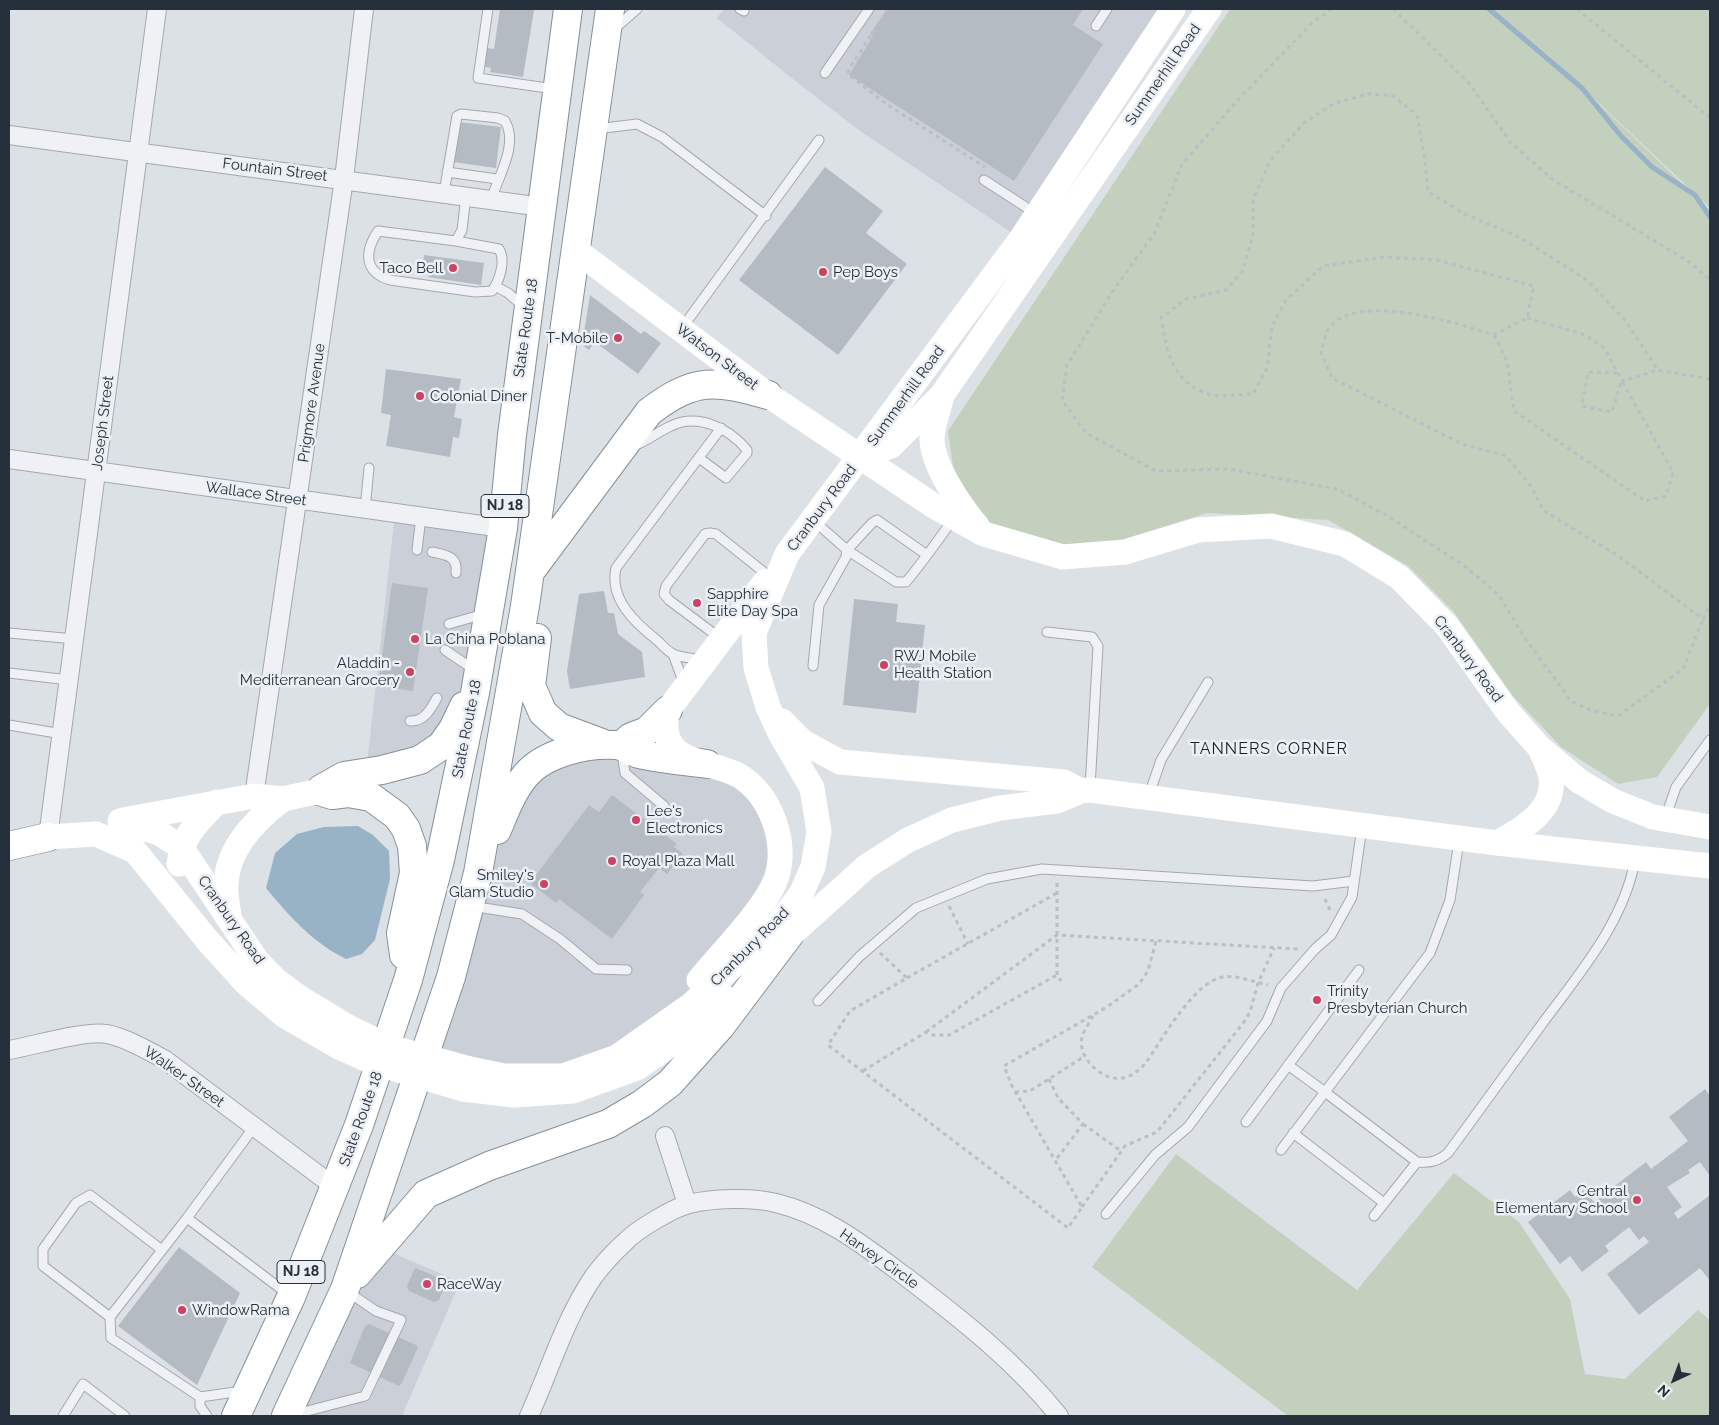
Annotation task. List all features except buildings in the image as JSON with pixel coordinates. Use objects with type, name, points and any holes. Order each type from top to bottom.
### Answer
[{"type":"main road","name":"State Route 18","points":[[236,1416],[250,1390],[291,1297],[336,1188],[408,980],[440,860],[477,683],[487,614],[503,528],[512,435],[568,9]]},
{"type":"main road","name":"NJ 18","points":[[287,1416],[345,1289],[451,977],[468,905],[478,873],[525,606],[610,9]]},
{"type":"main road","name":"Summerhill Road","points":[[860,457],[1037,215],[1173,9]]},
{"type":"main road","name":"Summerhill Road","points":[[860,457],[891,446],[942,395],[1209,9]]},
{"type":"main road","name":"Watson Street","points":[[576,251],[768,396],[860,457]]},
{"type":"main road","points":[[530,571],[649,412],[672,394],[698,385],[729,384],[768,396]]},
{"type":"main road","points":[[942,395],[932,438],[941,471],[960,506],[984,534]]},
{"type":"main road","name":"Cranbury Road","points":[[467,1079],[504,1076],[563,1076],[617,1057],[648,1038],[692,1005],[780,922],[802,894],[813,867],[819,832],[812,788],[781,735],[768,707],[756,668],[754,633],[772,579],[787,554],[860,457],[954,518],[984,534],[1063,557],[1125,552],[1198,530],[1271,526],[1344,544],[1399,577],[1420,598],[1447,626],[1508,712],[1539,747],[1579,781],[1613,801],[1653,817],[1710,827]]},
{"type":"main road","points":[[478,873],[512,794],[526,775],[541,762],[567,750],[613,745],[647,731],[668,710],[721,640],[772,579]]},
{"type":"main road","points":[[525,606],[537,635],[532,686],[543,713],[559,727],[637,754],[707,764]]},
{"type":"main road","points":[[318,791],[344,776],[382,770],[420,760],[441,746],[453,729],[460,711],[477,683]]},
{"type":"main road","points":[[768,707],[803,742],[840,762],[1064,782],[1085,791],[1497,843],[1710,866]]},
{"type":"main road","points":[[648,1038],[683,1000],[755,913],[776,880],[780,846],[775,822],[760,795],[739,776],[678,752],[669,741],[664,728],[668,710]]},
{"type":"main road","points":[[1497,843],[1519,831],[1541,813],[1550,794],[1550,774],[1539,747]]},
{"type":"main road","points":[[318,791],[332,795],[348,793],[371,797],[397,816],[406,829],[412,846],[414,873],[401,933],[408,980]]},
{"type":"main road","name":"Cranbury Road","points":[[9,846],[120,820],[217,802],[254,796],[283,800],[318,791]]},
{"type":"main road","name":"Cranbury Road","points":[[120,820],[159,833],[181,847],[257,961],[277,981],[300,998],[375,1063],[467,1079],[514,1095],[573,1091],[637,1068],[686,1034],[790,934],[867,866],[908,840],[952,820],[1000,808],[1057,801],[1085,791]]},
{"type":"main road","points":[[230,923],[226,884],[232,859],[248,831],[266,812],[283,800]]},
{"type":"main road","points":[[188,914],[180,884],[181,847],[195,824],[217,802]]},
{"type":"main road","name":"Cranbury Road","points":[[48,837],[96,834],[135,851],[208,941],[264,1000],[285,1016],[343,1037]]},
{"type":"main road","points":[[345,1289],[393,1230],[426,1194],[490,1166],[608,1124],[642,1104],[670,1082],[720,1026],[790,934]]},
{"type":"street","name":"Joseph Street","points":[[48,837],[157,9]]},
{"type":"street","name":"Prigmore Avenue","points":[[254,796],[299,500],[344,179],[364,9]]},
{"type":"street","name":"Fountain Street","points":[[9,135],[542,207]]},
{"type":"street","name":"Wallace Street","points":[[9,459],[97,473],[503,528]]},
{"type":"street","name":"Walker Street","points":[[9,1050],[80,1036],[106,1034],[137,1045],[164,1060],[336,1188]]},
{"type":"street","points":[[665,1136],[688,1204]]},
{"type":"street","name":"Harvey Circle","points":[[529,1416],[560,1344],[594,1276],[626,1240],[688,1204],[723,1200],[775,1203],[811,1215],[850,1235],[938,1301],[991,1345],[1044,1397],[1059,1416]]},
{"type":"lane","points":[[488,9],[478,78],[558,90]]},
{"type":"lane","points":[[606,37],[637,9]]},
{"type":"lane","points":[[825,73],[870,9]]},
{"type":"lane","points":[[1096,26],[1107,9]]},
{"type":"lane","points":[[444,193],[456,116],[461,114],[498,118],[505,121],[511,135],[504,164],[491,200]]},
{"type":"lane","points":[[593,129],[637,124],[662,137],[766,216]]},
{"type":"lane","points":[[681,330],[766,216],[819,140]]},
{"type":"lane","points":[[447,172],[498,179]]},
{"type":"lane","points":[[984,180],[1037,215]]},
{"type":"lane","points":[[456,241],[462,230],[466,196]]},
{"type":"lane","points":[[378,231],[456,241],[498,248],[502,254],[502,261],[492,291],[486,292],[390,280],[380,277],[374,272],[368,260],[371,244],[378,231]]},
{"type":"lane","points":[[495,286],[520,302],[529,313]]},
{"type":"lane","points":[[621,449],[645,442],[671,426],[695,420],[707,422],[721,428],[744,446],[747,453],[726,478],[699,458]]},
{"type":"lane","points":[[685,687],[673,654],[630,616],[619,597],[614,579],[616,568],[721,428]]},
{"type":"lane","points":[[365,509],[369,468]]},
{"type":"lane","points":[[418,550],[421,517]]},
{"type":"lane","points":[[812,520],[847,550],[896,582],[906,582],[954,518]]},
{"type":"lane","points":[[813,666],[819,606],[846,557],[847,550],[872,523],[877,520],[927,555]]},
{"type":"lane","points":[[721,640],[669,600],[664,594],[666,586],[705,534],[716,534],[772,579]]},
{"type":"lane","points":[[432,552],[450,556],[455,561],[456,573]]},
{"type":"lane","points":[[449,624],[487,614]]},
{"type":"lane","points":[[1048,632],[1092,637],[1098,646],[1085,791]]},
{"type":"lane","points":[[9,633],[75,639]]},
{"type":"lane","points":[[444,650],[477,683]]},
{"type":"lane","points":[[673,654],[706,660]]},
{"type":"lane","points":[[9,673],[69,680]]},
{"type":"lane","points":[[1148,798],[1161,760],[1208,682]]},
{"type":"lane","points":[[410,721],[414,722],[430,713],[437,698]]},
{"type":"lane","points":[[9,725],[62,734]]},
{"type":"lane","points":[[1665,819],[1676,787],[1710,740]]},
{"type":"lane","points":[[613,745],[625,773],[664,806]]},
{"type":"lane","points":[[1106,1214],[1155,1156],[1188,1127],[1267,1021],[1281,988],[1315,949],[1331,935],[1352,897],[1362,825]]},
{"type":"lane","points":[[1281,1150],[1430,953],[1450,900],[1460,838]]},
{"type":"lane","points":[[1288,1065],[1416,1162],[1440,1160],[1448,1153],[1571,986],[1601,941],[1622,905],[1632,877],[1636,857]]},
{"type":"lane","points":[[818,1001],[872,945],[916,908],[987,879],[1042,869],[1313,886],[1354,881]]},
{"type":"lane","points":[[468,905],[522,914],[560,939],[596,969],[627,970]]},
{"type":"lane","points":[[1246,1122],[1359,970]]},
{"type":"lane","points":[[250,1390],[200,1398],[111,1338],[110,1316],[187,1218],[254,1127]]},
{"type":"lane","points":[[1293,1133],[1384,1204]]},
{"type":"lane","points":[[1374,1216],[1416,1162]]},
{"type":"lane","points":[[110,1316],[43,1266],[43,1249],[76,1203],[90,1195],[162,1250]]},
{"type":"lane","points":[[187,1218],[291,1297]]},
{"type":"lane","points":[[287,1416],[366,1396],[401,1320],[376,1311],[345,1289]]},
{"type":"lane","points":[[63,1416],[84,1384],[123,1416]]},
{"type":"lane","points":[[200,1398],[200,1406],[207,1416]]},
{"type":"path","points":[[888,9],[848,74],[888,105],[991,171]]},
{"type":"path","points":[[1332,9],[1313,22],[1237,101],[1182,164],[1154,234],[1112,292],[1067,365],[1062,400],[1086,433],[1156,471],[1228,470],[1337,489],[1386,515],[1462,564],[1499,595],[1522,634],[1571,701],[1590,710],[1618,716],[1683,669],[1710,605]]},
{"type":"path","points":[[1393,9],[1469,83],[1511,143],[1552,179],[1692,263],[1710,280]]},
{"type":"path","points":[[1577,9],[1710,118]]},
{"type":"path","points":[[1527,318],[1534,286],[1437,260],[1384,257],[1323,266],[1286,300],[1272,326],[1267,368],[1252,394],[1214,395],[1187,385],[1166,352],[1161,318],[1186,299],[1226,290],[1242,272],[1253,235],[1254,200],[1270,161],[1305,122],[1335,103],[1368,94],[1393,96],[1416,115],[1424,154],[1428,192],[1465,214],[1521,238],[1588,281],[1624,319],[1658,370]]},
{"type":"path","points":[[1494,335],[1507,361],[1514,412],[1645,501],[1666,496],[1673,472],[1605,349],[1586,335],[1527,318],[1494,335],[1451,321],[1394,311],[1355,311],[1330,327],[1321,352],[1332,378],[1462,444],[1506,456],[1531,486],[1543,510],[1620,557],[1703,619]]},
{"type":"path","points":[[1622,381],[1658,370],[1710,379]]},
{"type":"path","points":[[1617,373],[1588,372],[1582,406],[1612,412],[1622,381]]},
{"type":"path","points":[[1057,870],[1057,975],[1060,982]]},
{"type":"path","points":[[1057,892],[850,1011],[828,1045],[1068,1228],[1125,1146],[1158,1132],[1244,1022],[1250,1012],[1258,983],[1274,948]]},
{"type":"path","points":[[944,896],[968,944]]},
{"type":"path","points":[[1325,899],[1330,906],[1330,913]]},
{"type":"path","points":[[863,1072],[926,1032],[1057,935],[1304,949]]},
{"type":"path","points":[[1082,1207],[1015,1092],[1004,1066],[1093,1015],[1139,984],[1148,971],[1156,941]]},
{"type":"path","points":[[872,945],[907,978]]},
{"type":"path","points":[[926,1032],[949,1035],[1057,975]]},
{"type":"path","points":[[1093,1015],[1082,1037],[1082,1048],[1085,1056],[1095,1070],[1110,1078],[1122,1078],[1136,1073],[1198,990],[1210,980],[1223,977],[1238,977],[1281,988]]},
{"type":"path","points":[[1015,1092],[1030,1091],[1085,1056]]},
{"type":"path","points":[[1049,1079],[1058,1098],[1083,1124],[1122,1151]]},
{"type":"path","points":[[1055,1160],[1083,1124]]},
{"type":"shaded area","points":[[724,9],[1173,9],[1021,239],[860,131],[717,18]]},
{"type":"shaded area","points":[[395,513],[503,528],[453,729],[366,773]]},
{"type":"shaded area","points":[[567,751],[669,759],[760,795],[776,880],[683,999],[648,1038],[563,1076],[424,1055],[512,794]]},
{"type":"shaded area","points":[[379,1247],[460,1282],[402,1416],[300,1416]]},
{"type":"green space","points":[[1230,9],[1710,9],[1710,208],[1513,22],[1710,210],[1710,704],[1657,777],[1618,784],[1561,747],[1512,695],[1454,612],[1408,566],[1328,520],[1207,513],[1118,541],[1060,545],[988,526],[954,474],[948,431]]},
{"type":"green space","points":[[1176,1154],[1357,1290],[1454,1173],[1519,1222],[1570,1299],[1585,1374],[1625,1379],[1698,1310],[1710,1320],[1710,1416],[1288,1416],[1092,1267]]},
{"type":"water","points":[[358,826],[373,835],[389,851],[390,879],[375,940],[362,954],[346,959],[312,937],[293,919],[266,888],[275,853],[297,834],[324,827]]},
{"type":"waterway","points":[[1489,9],[1582,88],[1621,136],[1652,167],[1695,195],[1710,217]]},
{"type":"place","name":"Taco Bell","points":[[453,268]]},
{"type":"place","name":"Pep Boys","points":[[823,272]]},
{"type":"place","name":"T-Mobile","points":[[618,338]]},
{"type":"place","name":"Colonial Diner","points":[[420,396]]},
{"type":"place","name":"Sapphire Elite Day Spa","points":[[697,603]]},
{"type":"place","name":"La China Poblana","points":[[415,639]]},
{"type":"place","name":"RWJ Mobile Health Station","points":[[884,665]]},
{"type":"place","name":"Aladdin - Mediterranean Grocery","points":[[410,672]]},
{"type":"place","name":"Lee's Electronics","points":[[636,820]]},
{"type":"place","name":"Royal Plaza Mall","points":[[612,861]]},
{"type":"place","name":"Smiley's Glam Studio","points":[[544,884]]},
{"type":"place","name":"Trinity Presbyterian Church","points":[[1317,1000]]},
{"type":"place","name":"Central Elementary School","points":[[1637,1200]]},
{"type":"place","name":"RaceWay","points":[[427,1284]]},
{"type":"place","name":"WindowRama","points":[[182,1310]]},
{"type":"district","name":"TANNERS CORNER","points":[[1269,749]]}]
